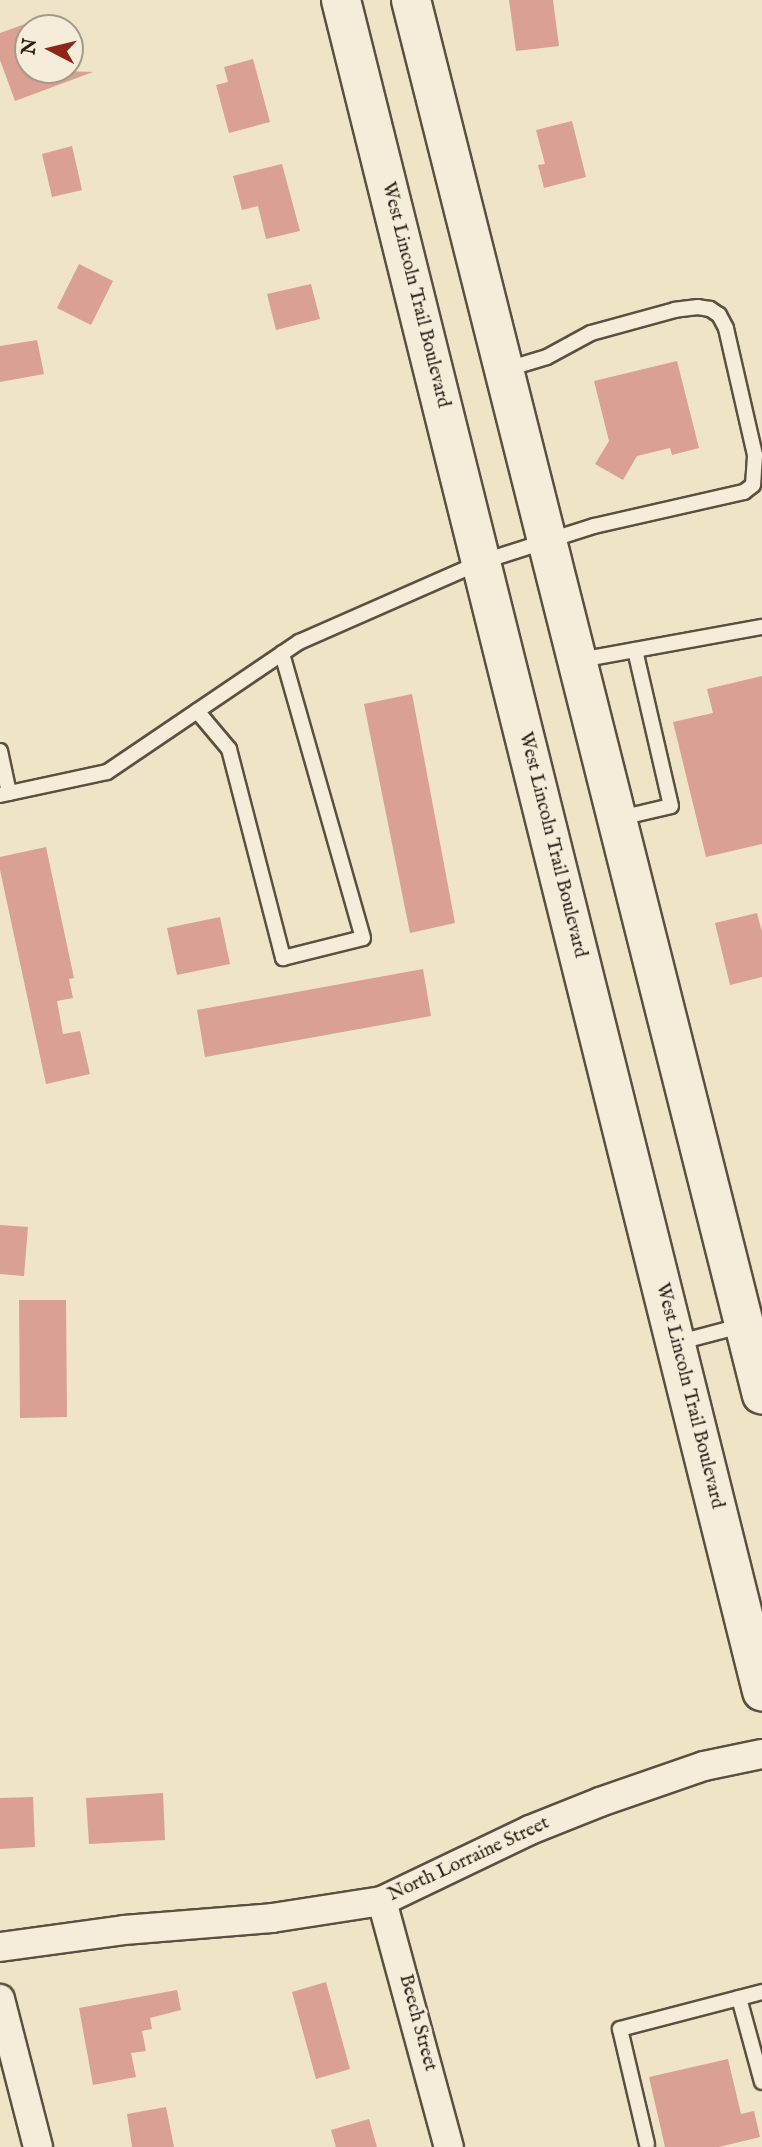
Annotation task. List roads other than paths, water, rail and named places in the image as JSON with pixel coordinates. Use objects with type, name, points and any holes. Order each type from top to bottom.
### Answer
[{"type":"main road","name":"West Lincoln Trail Boulevard","points":[[341,0],[762,1691]]},
{"type":"main road","points":[[411,0],[547,541],[753,1322],[762,1395]]},
{"type":"street","name":"North Lorraine Street","points":[[0,1947],[124,1930],[272,1918],[382,1901],[530,1830],[600,1802],[704,1766],[762,1754]]},
{"type":"street","name":"Beech Street","points":[[382,1901],[449,2147]]},
{"type":"street","points":[[0,1999],[38,2147]]},
{"type":"lane","points":[[0,751],[4,794],[107,772],[299,642],[481,562],[594,526],[744,492],[752,485],[755,455],[726,328],[719,315],[710,309],[698,307],[675,310],[591,333],[547,357],[503,370]]},
{"type":"lane","points":[[579,661],[762,627]]},
{"type":"lane","points":[[619,819],[671,806],[635,650]]},
{"type":"lane","points":[[197,711],[229,749],[283,958],[363,938],[282,653]]},
{"type":"lane","points":[[676,1343],[753,1322]]},
{"type":"lane","points":[[647,2144],[620,2029],[762,1992]]},
{"type":"lane","points":[[740,1998],[762,2082]]}]
